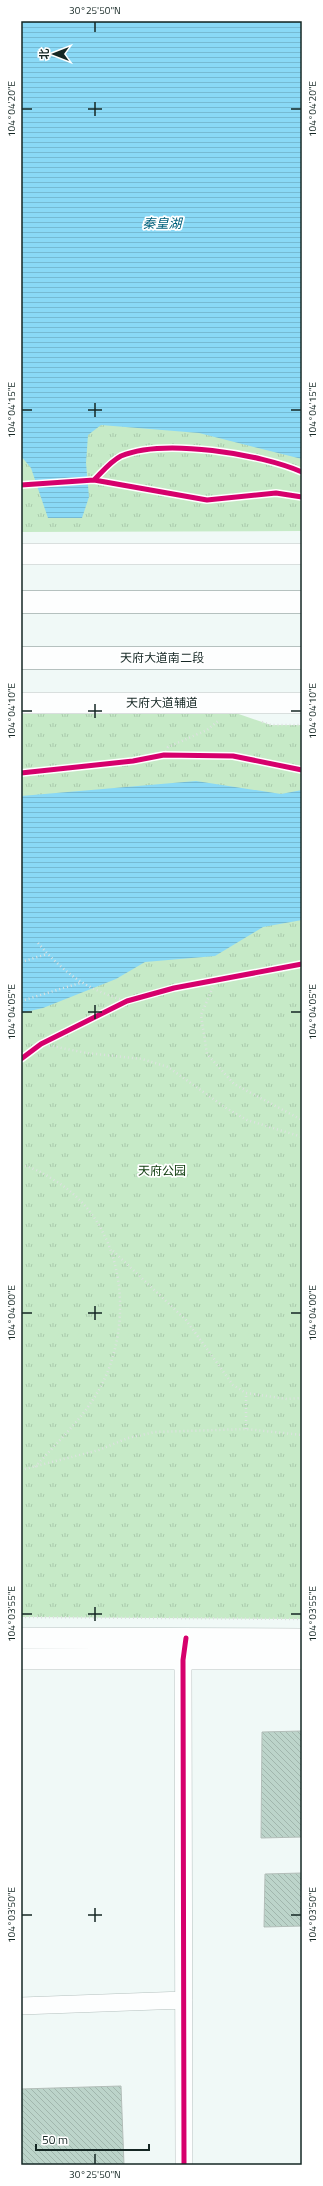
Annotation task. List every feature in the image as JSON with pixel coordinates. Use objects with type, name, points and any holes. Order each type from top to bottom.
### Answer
[{"type":"highway","points":[[21,602],[302,602]]},
{"type":"highway","name":"天府大道南二段","points":[[21,658],[302,658]]},
{"type":"street","points":[[21,554],[302,554]]},
{"type":"street","name":"天府大道辅道","points":[[21,703],[302,703]]},
{"type":"street","points":[[21,1638],[302,1639]]},
{"type":"street","points":[[184,2165],[183,1660],[186,1638]]},
{"type":"street","points":[[21,1659],[302,1659]]},
{"type":"street","points":[[21,2006],[184,2000]]},
{"type":"path","points":[[164,755],[168,747],[207,730],[224,716]]},
{"type":"path","points":[[156,757],[171,755]]},
{"type":"path","points":[[38,943],[64,972],[80,983],[102,994],[127,1001]]},
{"type":"path","points":[[21,962],[47,954]]},
{"type":"path","points":[[209,982],[223,978]]},
{"type":"path","points":[[216,980],[201,1015],[206,1054],[234,1084],[302,1120]]},
{"type":"path","points":[[21,1001],[80,983]]},
{"type":"path","points":[[120,1004],[134,999]]},
{"type":"path","points":[[34,1049],[47,1041]]},
{"type":"path","points":[[40,1044],[87,1053],[142,1059],[168,1067],[226,1108],[247,1120],[302,1137]]},
{"type":"path","points":[[21,1058],[28,1053]]},
{"type":"path","points":[[21,1165],[34,1168],[68,1188],[93,1216],[112,1250],[119,1280],[119,1319],[114,1354],[104,1382],[88,1409],[35,1467]]},
{"type":"path","points":[[112,1250],[186,1320],[232,1385],[246,1393],[288,1399],[302,1398]]},
{"type":"path","points":[[246,1393],[246,1429]]},
{"type":"path","points":[[21,1470],[99,1450],[128,1438],[154,1432],[246,1429],[302,1435]]},
{"type":"path","points":[[21,1617],[302,1618]]},
{"type":"green space","name":"秦皇湖","points":[[21,21],[302,21],[302,531],[21,532]]},
{"type":"green space","name":"天府公园","points":[[230,711],[271,725],[302,725],[302,1619],[21,1617],[21,712]]},
{"type":"water","name":"秦皇湖","points":[[21,21],[302,21],[302,459],[199,433],[101,425],[88,435],[86,463],[89,497],[82,518],[48,518],[31,468],[21,456]]},
{"type":"water","points":[[196,781],[281,794],[302,790],[302,920],[263,927],[215,956],[145,962],[116,979],[43,1008],[21,1013],[21,796]]},
{"type":"building","points":[[302,1731],[302,1837],[261,1838],[262,1732]]},
{"type":"building","points":[[302,1873],[302,1926],[264,1927],[265,1874]]},
{"type":"building","points":[[121,2086],[124,2165],[21,2165],[21,2089]]},
{"type":"cycle path","points":[[94,480],[110,464],[121,456],[139,451],[162,448],[212,450],[238,454],[284,465],[302,472]]},
{"type":"cycle path","points":[[21,485],[94,480],[207,500],[276,493],[302,497]]},
{"type":"cycle path","points":[[21,773],[133,761],[164,755],[233,756],[302,770]]},
{"type":"cycle path","points":[[21,1059],[41,1044],[127,1001],[174,988],[302,964]]},
{"type":"cycle path","points":[[184,2165],[183,1660],[186,1638]]}]
